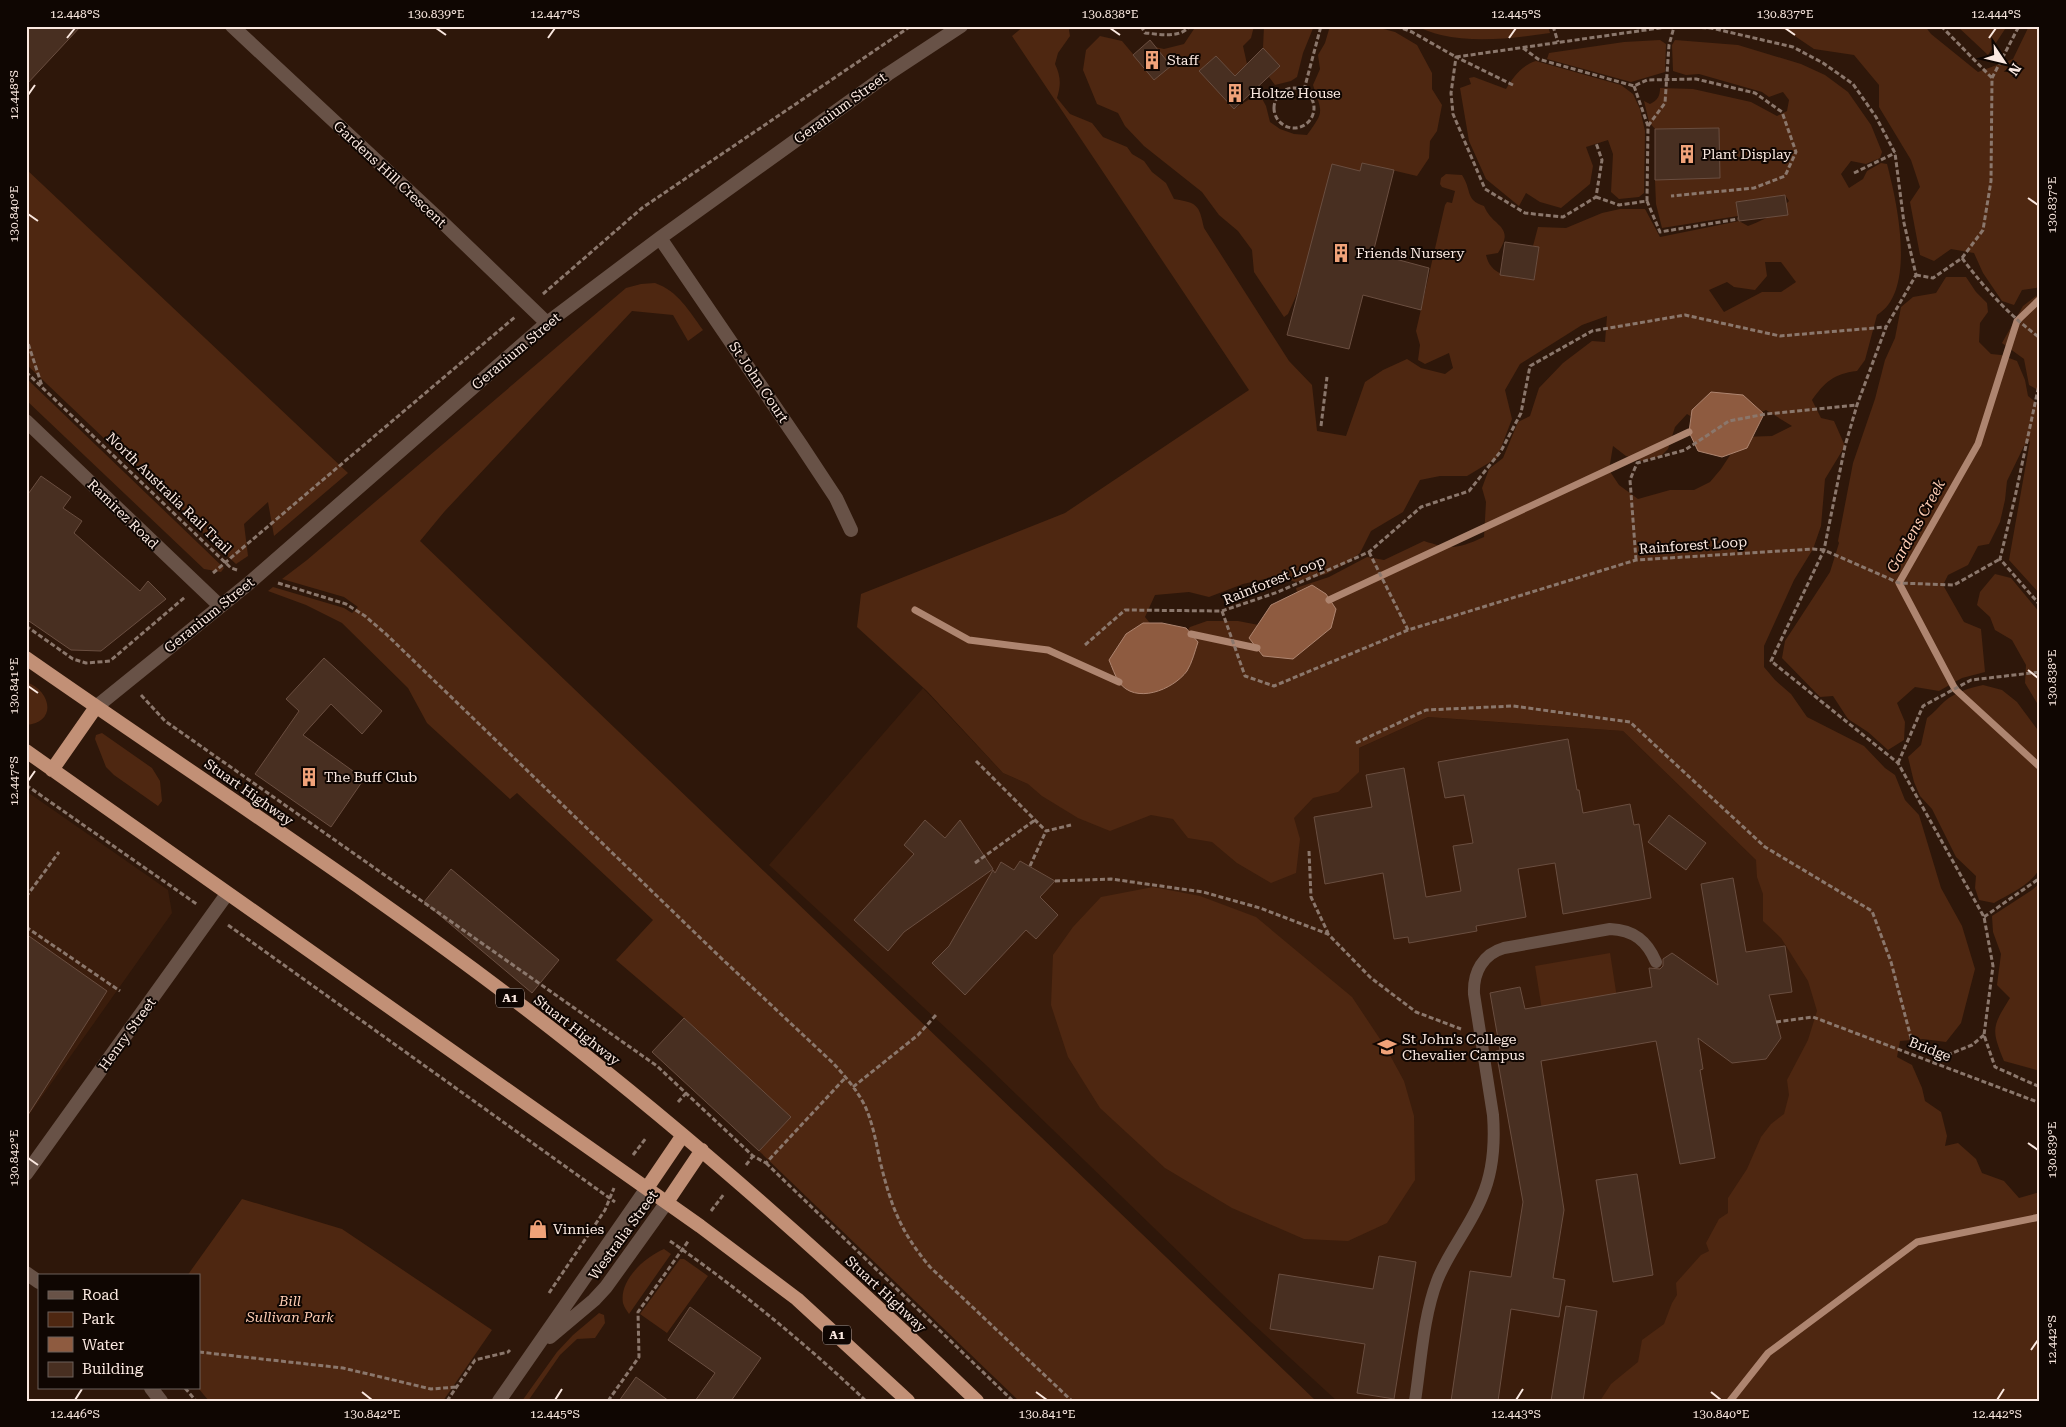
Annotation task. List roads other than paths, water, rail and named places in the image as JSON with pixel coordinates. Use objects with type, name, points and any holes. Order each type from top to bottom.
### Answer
[{"type":"highway","name":"Stuart Highway","points":[[26,658],[386,906],[552,1028],[702,1150],[843,1275],[977,1401]]},
{"type":"highway","points":[[52,770],[96,707]]},
{"type":"highway","name":"A1","points":[[26,751],[667,1202],[797,1299],[908,1401]]},
{"type":"highway","name":"Westralia Street","points":[[647,1188],[683,1135]]},
{"type":"highway","name":"Westralia Street","points":[[667,1202],[702,1150]]},
{"type":"street","name":"Gardens Hill Crescent","points":[[232,26],[439,219],[547,323]]},
{"type":"street","name":"Geranium Street","points":[[96,707],[258,576],[547,323],[660,238],[888,74],[961,26]]},
{"type":"street","name":"St John Court","points":[[660,238],[836,498],[851,530]]},
{"type":"street","name":"Ramirez Road","points":[[26,421],[220,606]]},
{"type":"street","name":"Henry Street","points":[[26,1174],[228,894]]},
{"type":"street","name":"Westralia Street","points":[[500,1401],[647,1188]]},
{"type":"street","name":"Westralia Street","points":[[536,1349],[598,1296],[667,1202]]},
{"type":"street","points":[[26,1272],[38,1281]]},
{"type":"street","points":[[153,1390],[161,1401]]},
{"type":"lane","points":[[1415,1401],[1432,1297],[1442,1270],[1482,1197],[1491,1166],[1494,1144],[1493,1115],[1474,994],[1475,978],[1486,956],[1498,950],[1618,930],[1632,933],[1646,942],[1656,962]]},
{"type":"water","points":[[1711,392],[1743,395],[1764,414],[1747,448],[1722,457],[1698,451],[1689,432],[1692,410]]},
{"type":"water","points":[[1312,585],[1326,594],[1336,609],[1331,628],[1293,659],[1263,656],[1249,638],[1271,605]]},
{"type":"water","points":[[1143,623],[1162,623],[1186,628],[1198,642],[1189,668],[1181,678],[1164,689],[1144,694],[1134,693],[1126,689],[1119,682],[1109,660],[1126,634]]},
{"type":"waterway","name":"Gardens Creek","points":[[2040,299],[2017,321],[1978,444],[1899,583],[1955,689],[2040,767]]},
{"type":"waterway","points":[[1329,600],[1689,432]]},
{"type":"waterway","points":[[915,610],[969,640],[1048,650],[1119,682]]},
{"type":"waterway","points":[[1191,634],[1257,648]]},
{"type":"waterway","points":[[1730,1401],[1768,1353],[1917,1242],[2040,1217]]},
{"type":"place","name":"Staff","points":[[1152,60]]},
{"type":"place","name":"Holtze House","points":[[1235,93]]},
{"type":"place","name":"Plant Display","points":[[1687,154]]},
{"type":"place","name":"Friends Nursery","points":[[1341,253]]},
{"type":"place","name":"The Buff Club","points":[[309,777]]},
{"type":"place","name":"St John's College Chevalier Campus","points":[[1387,1047]]},
{"type":"place","name":"Vinnies","points":[[538,1229]]},
{"type":"park label","name":"Bill Sullivan Park","points":[[290,1309]]}]
